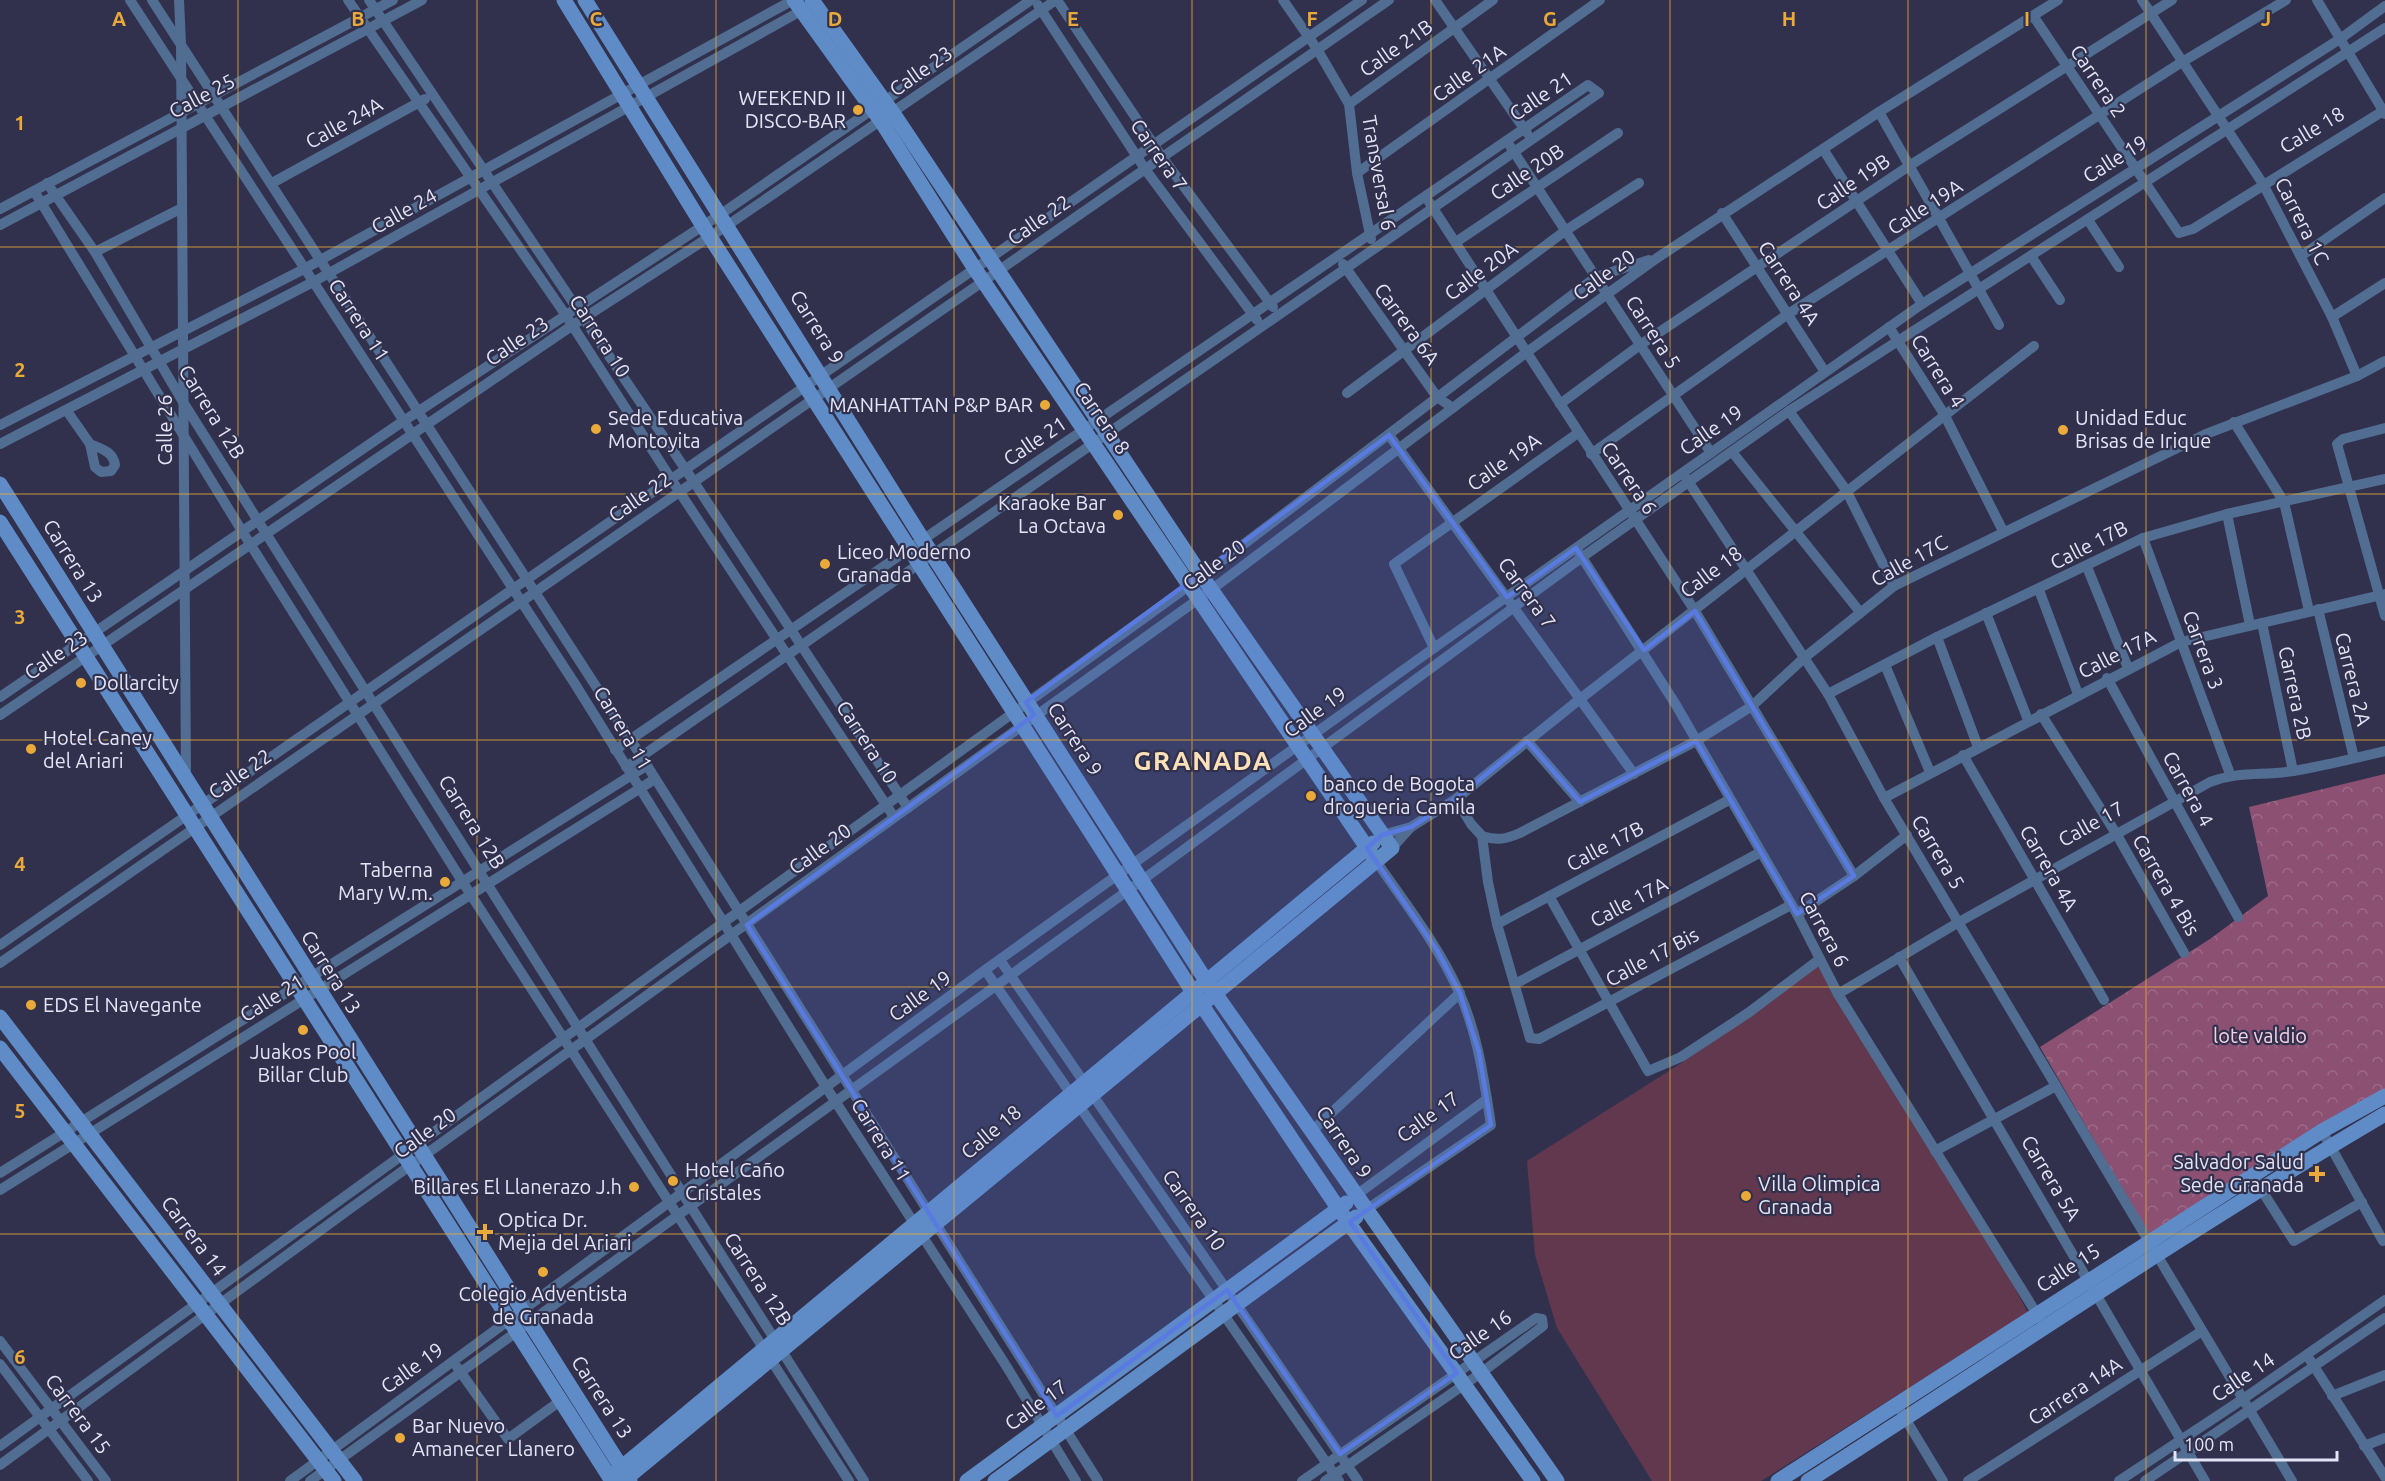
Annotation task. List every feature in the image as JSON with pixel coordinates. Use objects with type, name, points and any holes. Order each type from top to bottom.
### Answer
[{"type":"street","name":"Carrera 11","points":[[130,0],[615,750],[826,1087],[1005,1364],[1076,1481]]},
{"type":"street","name":"Carrera 11","points":[[153,0],[630,739],[1098,1481]]},
{"type":"street","points":[[179,0],[181,44]]},
{"type":"street","name":"Carrera 10","points":[[348,0],[566,314],[671,479],[894,817]]},
{"type":"street","name":"Calle 25","points":[[0,209],[361,18],[372,5],[393,0]]},
{"type":"street","name":"Calle 25","points":[[0,225],[422,0]]},
{"type":"street","name":"Carrera 9","points":[[564,0],[706,232],[810,392],[916,544],[934,554],[1118,876],[1202,1005],[1338,1209],[1350,1222],[1533,1481]]},
{"type":"street","name":"Carrera 9","points":[[585,0],[826,381],[916,544],[920,563],[1142,881],[1206,981],[1355,1196],[1557,1481]]},
{"type":"street","name":"Carrera 7","points":[[1032,0],[1041,9],[1145,169],[1262,326]]},
{"type":"street","name":"Calle 23","points":[[97,640],[183,571],[566,314],[725,220],[882,111],[1032,0]]},
{"type":"street","name":"Carrera 7","points":[[1056,0],[1162,157],[1278,315]]},
{"type":"street","name":"Calle 23","points":[[882,111],[1056,0]]},
{"type":"street","points":[[1283,0],[1317,49],[1349,104]]},
{"type":"street","name":"Calle 22","points":[[994,265],[1137,156],[1362,0]]},
{"type":"street","name":"Calle 22","points":[[206,811],[350,702],[684,470],[810,392],[994,265],[1145,169],[1389,0]]},
{"type":"street","points":[[1435,0],[1532,139]]},
{"type":"street","name":"Calle 21B","points":[[1349,104],[1493,0]]},
{"type":"street","name":"Calle 21A","points":[[1357,173],[1600,0]]},
{"type":"street","name":"Calle 20","points":[[0,1465],[124,1374],[215,1298],[406,1160],[561,1038],[897,794],[1205,594],[1527,352],[1722,213],[2058,0]]},
{"type":"street","name":"Carrera 1C","points":[[2142,0],[2263,184],[2332,316],[2357,376]]},
{"type":"street","name":"Calle 19B","points":[[1560,404],[1640,345],[1909,166],[2068,68],[2172,0]]},
{"type":"street","name":"Calle 19A","points":[[1591,454],[1672,394],[1788,314],[1890,251],[2182,62],[2286,0]]},
{"type":"street","points":[[2317,0],[2384,113]]},
{"type":"street","name":"Calle 24","points":[[0,425],[304,269],[484,170],[642,92],[806,2]]},
{"type":"street","name":"Carrera 8","points":[[806,2],[994,265],[1090,425]]},
{"type":"street","name":"Carrera 10","points":[[372,5],[694,482],[908,808]]},
{"type":"street","name":"Calle 19","points":[[310,1481],[326,1470],[335,1455],[407,1394],[453,1361],[619,1257],[1308,759],[1317,743],[1406,668],[1431,650],[1508,597],[1579,553],[1686,477],[1711,453],[1969,272],[2340,39],[2385,6]]},
{"type":"street","name":"Carrera 2","points":[[2034,17],[2179,232],[2193,229],[2263,184]]},
{"type":"street","name":"Calle 19","points":[[1686,477],[1733,453],[1789,411],[2385,28]]},
{"type":"street","name":"Calle 26","points":[[181,44],[186,780]]},
{"type":"street","name":"Calle 21","points":[[0,1190],[69,1138],[314,984],[644,761],[802,645],[1599,93],[1588,85],[615,750]]},
{"type":"street","name":"Calle 24A","points":[[272,183],[433,94]]},
{"type":"street","name":"Calle 24","points":[[0,444],[145,371],[330,273],[492,183],[626,100]]},
{"type":"street","name":"Transversal 6","points":[[1349,104],[1357,173],[1369,235],[1376,247]]},
{"type":"street","name":"Carrera 8","points":[[882,111],[979,275],[1100,439],[1205,594],[1317,743],[1392,848]]},
{"type":"street","points":[[1879,112],[1999,325]]},
{"type":"street","name":"Calle 18","points":[[2263,184],[2384,113]]},
{"type":"street","name":"Calle 20B","points":[[1456,242],[1618,133]]},
{"type":"street","name":"Carrera 5","points":[[1507,141],[1711,453]]},
{"type":"street","points":[[1823,149],[1922,304]]},
{"type":"street","name":"Carrera 12B","points":[[47,183],[95,252],[183,402],[481,870],[576,1027],[690,1206],[849,1481]]},
{"type":"street","name":"Calle 20A","points":[[1347,393],[1565,231],[1639,183]]},
{"type":"street","name":"Carrera 12B","points":[[34,191],[184,432],[293,614],[359,714],[570,1052],[678,1215],[864,1481]]},
{"type":"street","name":"Carrera 6","points":[[1426,196],[1485,291],[1695,611],[1854,876]]},
{"type":"street","points":[[2301,256],[2385,198]]},
{"type":"street","points":[[95,252],[182,208]]},
{"type":"street","name":"Carrera 4A","points":[[1722,213],[1825,372]]},
{"type":"street","points":[[2088,220],[2119,267]]},
{"type":"street","name":"Calle 23","points":[[0,697],[184,589],[584,318],[706,232]]},
{"type":"street","name":"Carrera 6A","points":[[1339,256],[1345,269],[1437,397],[1453,408]]},
{"type":"street","points":[[2031,256],[2060,300]]},
{"type":"street","name":"Calle 20","points":[[419,1150],[570,1052],[908,808],[1024,713],[1195,580],[1596,277],[1657,258]]},
{"type":"street","points":[[2332,316],[2385,284]]},
{"type":"street","name":"Carrera 4","points":[[1889,327],[1944,414],[2003,531]]},
{"type":"street","name":"Calle 18","points":[[1075,1099],[1093,1095],[1392,848],[1411,827],[1456,799],[1580,699],[1796,534],[1846,490],[2034,346]]},
{"type":"street","name":"Calle 17C","points":[[1482,836],[1504,839],[1696,741],[1752,706],[1804,658],[1894,586],[2003,531],[2234,422],[2357,376],[2385,361]]},
{"type":"street","name":"Calle 22","points":[[0,945],[114,866],[190,822],[359,714],[680,492],[810,392]]},
{"type":"street","points":[[67,411],[90,444]]},
{"type":"street","points":[[1789,411],[1846,490],[1894,586]]},
{"type":"street","name":"Carrera 2A","points":[[2234,422],[2284,502],[2354,758]]},
{"type":"street","points":[[2385,428],[2343,439],[2337,444],[2347,488],[2382,595],[2385,616]]},
{"type":"street","name":"Calle 19A","points":[[1431,650],[1394,564],[1578,433]]},
{"type":"street","name":"Carrera 7","points":[[1389,435],[1634,774]]},
{"type":"street","points":[[1733,453],[1860,612]]},
{"type":"street","name":"Carrera 5","points":[[1686,477],[1827,694],[1884,798],[2292,1481]]},
{"type":"street","name":"Calle 17B","points":[[1827,694],[1937,637],[2087,567],[2143,538],[2228,514],[2385,478]]},
{"type":"street","name":"Carrera 13","points":[[0,484],[525,1317],[618,1478]]},
{"type":"street","points":[[2228,514],[2250,625]]},
{"type":"street","name":"Carrera 13","points":[[0,522],[560,1401],[618,1478]]},
{"type":"street","name":"Carrera 3","points":[[2143,538],[2230,774]]},
{"type":"street","name":"Calle 19","points":[[525,1317],[609,1247],[985,970],[1299,746],[1317,743],[1414,682],[1515,607],[1579,553]]},
{"type":"street","name":"Carrera 6","points":[[1579,553],[1644,650],[1794,909],[1838,994],[2040,1319]]},
{"type":"street","points":[[2087,567],[2128,668]]},
{"type":"street","points":[[2039,590],[2078,694]]},
{"type":"street","name":"Carrera 8","points":[[1205,594],[1299,746],[1376,861]]},
{"type":"street","name":"Calle 17A","points":[[1884,798],[2107,678],[2181,642],[2382,595]]},
{"type":"street","points":[[293,614],[312,603]]},
{"type":"street","points":[[1986,613],[2028,720]]},
{"type":"street","name":"Carrera 2B","points":[[2262,623],[2293,771]]},
{"type":"street","points":[[1453,635],[1461,647]]},
{"type":"street","points":[[1937,637],[1978,747]]},
{"type":"street","name":"Calle 23","points":[[0,715],[81,650]]},
{"type":"street","points":[[1885,665],[1930,772]]},
{"type":"street","name":"Carrera 4","points":[[2107,678],[2238,917]]},
{"type":"street","name":"Carrera 4 Bis","points":[[2041,714],[2117,835],[2184,953]]},
{"type":"street","points":[[1527,741],[1580,802]]},
{"type":"street","name":"Calle 17","points":[[1838,994],[2035,879],[2174,801],[2230,774],[2259,775],[2293,771],[2385,751]]},
{"type":"street","name":"Carrera 4A","points":[[1963,755],[2104,1000]]},
{"type":"street","name":"Calle 21","points":[[314,984],[472,894],[655,779]]},
{"type":"street","points":[[1456,799],[1471,824],[1482,836],[1488,882],[1497,924],[1515,984]]},
{"type":"street","name":"Calle 17B","points":[[1497,924],[1729,800]]},
{"type":"street","points":[[658,819],[673,809]]},
{"type":"street","name":"Calle 22","points":[[0,963],[123,878],[190,822]]},
{"type":"street","name":"Calle 18","points":[[618,1478],[1075,1099],[1084,1082],[1382,835],[1411,827]]},
{"type":"street","points":[[1794,909],[1854,876],[1907,836]]},
{"type":"street","name":"Calle 17A","points":[[1515,984],[1761,852]]},
{"type":"street","points":[[1376,861],[1437,950],[1460,993],[1479,1052],[1487,1100]]},
{"type":"street","points":[[114,866],[123,878]]},
{"type":"street","points":[[1549,896],[1648,1071],[1681,1057],[1748,1013],[1820,959]]},
{"type":"street","name":"Calle 17 Bis","points":[[1515,984],[1530,1038],[1539,1039],[1609,1000],[1794,909]]},
{"type":"street","name":"Carrera 5A","points":[[1899,957],[2205,1481]]},
{"type":"street","name":"Carrera 10","points":[[1000,960],[1358,1481]]},
{"type":"street","name":"Carrera 10","points":[[985,970],[1327,1463],[1333,1479]]},
{"type":"street","points":[[1312,1131],[1460,993]]},
{"type":"street","name":"Carrera 14","points":[[2,1022],[355,1481]]},
{"type":"street","points":[[1030,1035],[1046,1026]]},
{"type":"street","name":"Carrera 14","points":[[0,1048],[326,1470]]},
{"type":"street","points":[[1935,1151],[2056,1086]]},
{"type":"street","name":"Calle 17","points":[[967,1481],[1487,1100],[1491,1125],[1366,1210],[995,1481]]},
{"type":"street","name":"Calle 15","points":[[1778,1481],[2256,1182],[2322,1131],[2383,1101]]},
{"type":"street","name":"Calle 15","points":[[2256,1182],[2330,1146],[2385,1114]]},
{"type":"street","points":[[2322,1131],[2383,1241]]},
{"type":"street","name":"Calle 21","points":[[0,1173],[69,1138]]},
{"type":"street","points":[[721,1164],[732,1176]]},
{"type":"street","points":[[2256,1182],[2294,1241],[2362,1202]]},
{"type":"street","points":[[609,1247],[619,1257]]},
{"type":"street","name":"Calle 14","points":[[2119,1481],[2243,1399],[2385,1300]]},
{"type":"street","name":"Calle 20","points":[[0,1446],[117,1363],[201,1309]]},
{"type":"street","name":"Calle 16","points":[[1333,1479],[1347,1465],[1461,1379],[1543,1326],[1544,1321],[1536,1318],[1477,1368]]},
{"type":"street","name":"Calle 14","points":[[2145,1481],[2385,1318]]},
{"type":"street","name":"Calle 15","points":[[1808,1481],[1999,1359],[2040,1319]]},
{"type":"street","name":"Calle 19","points":[[335,1455],[415,1405],[460,1372],[512,1326]]},
{"type":"street","name":"Carrera 14A","points":[[1968,1481],[2202,1331]]},
{"type":"street","name":"Carrera 15","points":[[0,1341],[106,1481]]},
{"type":"street","points":[[1005,1364],[1019,1354]]},
{"type":"street","points":[[2307,1355],[2385,1477]]},
{"type":"street","points":[[453,1361],[508,1439],[560,1401]]},
{"type":"street","points":[[117,1363],[124,1374]]},
{"type":"street","name":"Carrera 15","points":[[0,1364],[88,1481]]},
{"type":"street","points":[[2332,1396],[2385,1375]]},
{"type":"street","name":"Calle 16","points":[[1302,1481],[1340,1454],[1461,1379]]},
{"type":"street","points":[[407,1394],[415,1405]]},
{"type":"street","points":[[1897,1405],[1943,1481]]},
{"type":"street","points":[[2364,1446],[2385,1438]]},
{"type":"street","name":"Calle 19","points":[[290,1481],[326,1470]]},
{"type":"highlighted area","points":[[1389,435],[1507,597],[1576,548],[1644,650],[1695,611],[1854,876],[1797,914],[1696,741],[1580,802],[1527,741],[1456,799],[1411,827],[1382,835],[1367,848],[1437,950],[1460,993],[1479,1052],[1491,1125],[1350,1222],[1457,1373],[1340,1454],[1227,1290],[1057,1416],[747,925],[1034,715],[1026,702]]},
{"type":"green space","name":"lote valdio","points":[[2385,774],[2385,1090],[2149,1235],[2040,1047],[2210,939],[2268,896],[2249,807]]},
{"type":"shaded area","name":"Villa Olimpica Granada","points":[[1820,960],[1984,1230],[2028,1313],[1761,1481],[1652,1481],[1557,1328],[1535,1255],[1527,1161],[1683,1062]]},
{"type":"place","name":"WEEKEND II DISCO-BAR","points":[[858,110]]},
{"type":"place","name":"MANHATTAN P&P BAR","points":[[1045,405]]},
{"type":"place","name":"Sede Educativa Montoyita","points":[[596,429]]},
{"type":"place","name":"Unidad Educ Brisas de Irique","points":[[2063,430]]},
{"type":"place","name":"Karaoke Bar La Octava","points":[[1118,515]]},
{"type":"place","name":"Liceo Moderno Granada","points":[[825,564]]},
{"type":"place","name":"Dollarcity","points":[[81,683]]},
{"type":"place","name":"Hotel Caney del Ariari","points":[[31,749]]},
{"type":"place","name":"banco de Bogota drogueria Camila","points":[[1311,796]]},
{"type":"place","name":"Taberna Mary W.m.","points":[[445,882]]},
{"type":"place","name":"EDS El Navegante","points":[[31,1005]]},
{"type":"place","name":"Juakos Pool Billar Club","points":[[303,1030]]},
{"type":"place","name":"Salvador Salud Sede Granada","points":[[2317,1174]]},
{"type":"place","name":"Hotel Caño Cristales","points":[[673,1181]]},
{"type":"place","name":"Billares El Llanerazo J.h","points":[[634,1187]]},
{"type":"place","name":"Villa Olimpica Granada","points":[[1746,1196]]},
{"type":"place","name":"Optica Dr. Mejia del Ariari","points":[[485,1232]]},
{"type":"place","name":"Colegio Adventista de Granada","points":[[543,1272]]},
{"type":"place","name":"Bar Nuevo Amanecer Llanero","points":[[400,1438]]},
{"type":"district","name":"GRANADA","points":[[1203,761]]}]
